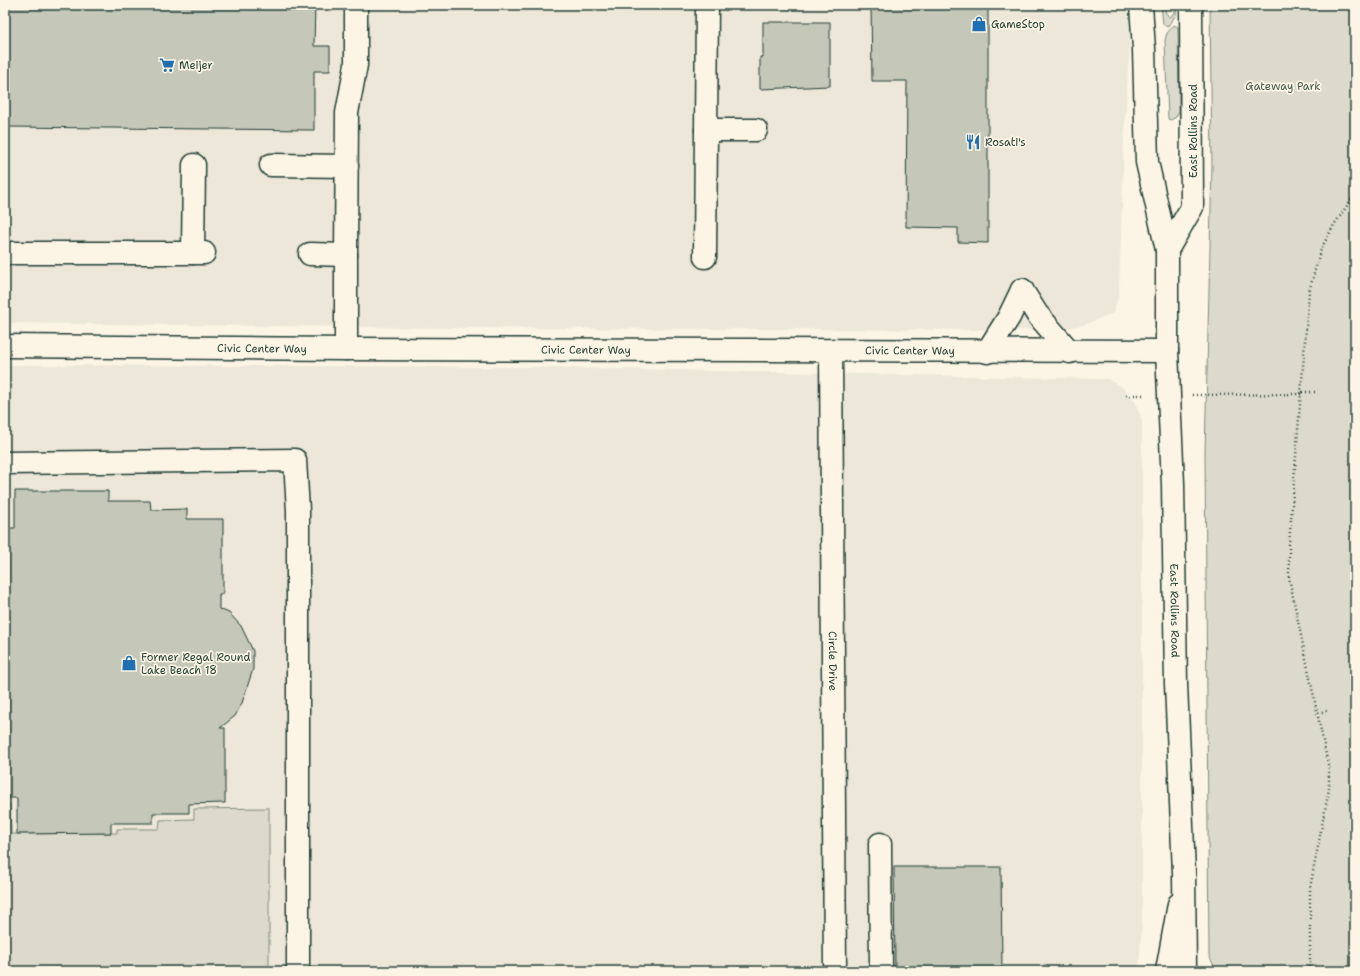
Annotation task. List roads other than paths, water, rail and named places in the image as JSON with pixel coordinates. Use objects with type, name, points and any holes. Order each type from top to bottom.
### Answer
[{"type":"main road","points":[[346,349],[347,113],[356,65],[356,5]]},
{"type":"main road","points":[[705,257],[707,5]]},
{"type":"main road","name":"East Rollins Road","points":[[1141,5],[1144,49],[1147,162],[1167,250],[1167,351],[1173,484],[1176,684],[1184,873],[1185,971]]},
{"type":"main road","name":"East Rollins Road","points":[[1167,250],[1192,207],[1191,5]]},
{"type":"main road","points":[[706,130],[756,130]]},
{"type":"main road","points":[[5,253],[199,253],[194,165]]},
{"type":"main road","points":[[271,165],[347,166]]},
{"type":"main road","points":[[310,254],[346,256]]},
{"type":"main road","points":[[987,352],[1009,317],[1022,290],[1037,314],[1070,352]]},
{"type":"main road","name":"Civic Center Way","points":[[5,346],[987,352],[1167,351]]},
{"type":"main road","name":"Circle Drive","points":[[831,351],[835,971]]},
{"type":"main road","points":[[5,463],[295,460],[298,511],[298,971]]},
{"type":"main road","points":[[880,844],[881,971]]},
{"type":"main road","points":[[1167,971],[1184,873]]},
{"type":"place","name":"GameStop","points":[[979,24]]},
{"type":"place","name":"Meijer","points":[[167,65]]},
{"type":"place","name":"Rosati's","points":[[973,142]]},
{"type":"place","name":"Former Regal Round Lake Beach 18","points":[[129,663]]},
{"type":"park label","name":"Gateway Park","points":[[1283,86]]}]
